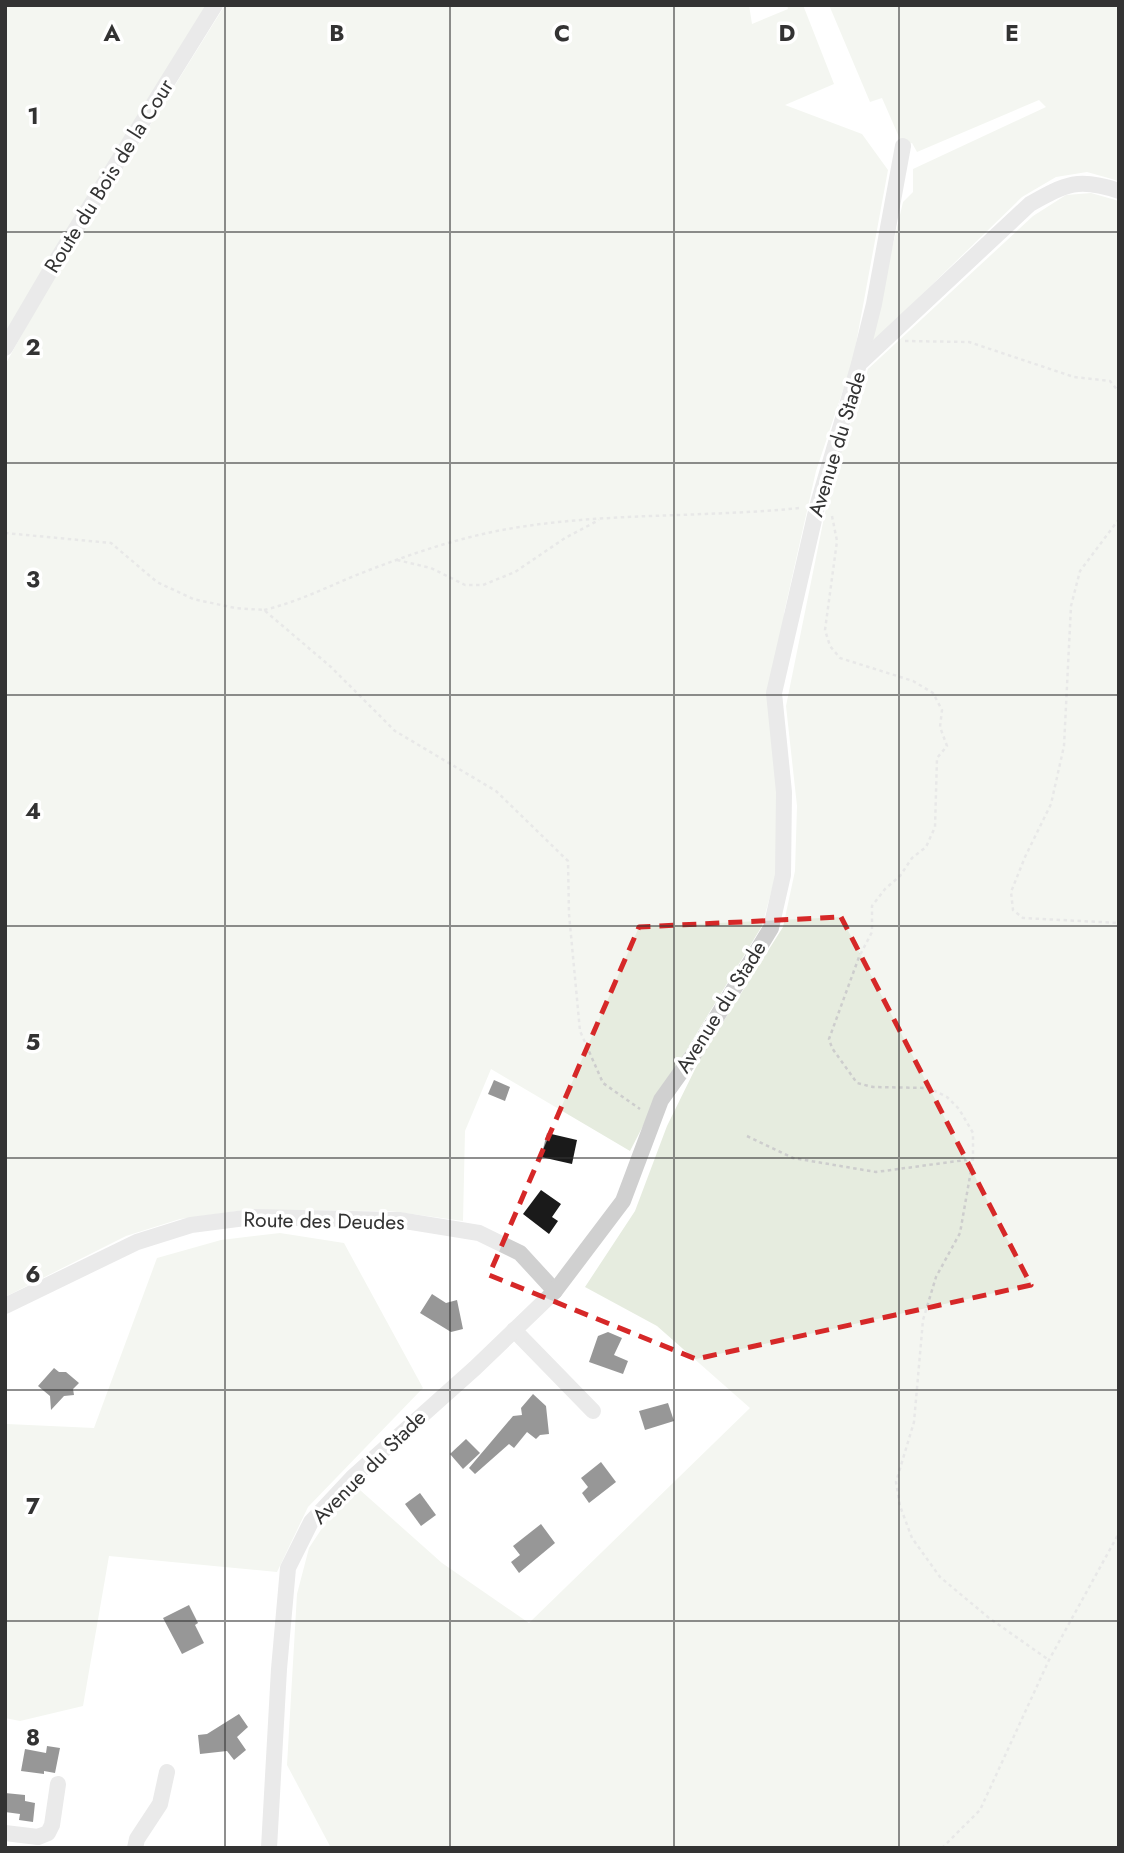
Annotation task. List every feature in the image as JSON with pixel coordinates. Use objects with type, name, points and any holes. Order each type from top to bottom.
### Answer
[{"type":"street","name":"Route du Bois de la Cour","points":[[5,348],[215,5]]},
{"type":"street","points":[[859,364],[874,304],[903,146]]},
{"type":"street","name":"Avenue du Stade","points":[[269,1848],[279,1669],[288,1568],[311,1522],[353,1477],[555,1291],[623,1201],[661,1100],[696,1051],[771,928],[783,875],[785,792],[774,693],[817,507],[859,364],[1030,204],[1063,186],[1091,183],[1119,191]]},
{"type":"street","name":"Route des Deudes","points":[[5,1306],[137,1242],[191,1226],[253,1217],[399,1220],[479,1233],[520,1253],[555,1291]]},
{"type":"street","points":[[514,1330],[593,1411]]},
{"type":"street","points":[[135,1848],[137,1839],[160,1804],[167,1772]]},
{"type":"street","points":[[9,1838],[48,1833],[52,1825],[58,1784]]},
{"type":"path","points":[[889,336],[909,343],[969,342],[1074,377],[1110,381],[1119,392]]},
{"type":"path","points":[[5,533],[111,543],[158,583],[193,598],[234,608],[264,610],[295,603],[435,546],[503,530],[602,519],[817,507],[832,516],[837,541],[825,630],[830,646],[840,658],[913,681],[933,693],[942,710],[940,727],[947,746],[937,758],[935,827],[926,847],[912,858],[900,876],[872,906],[872,932],[859,957],[829,1039],[832,1048],[857,1083],[873,1087],[929,1088],[947,1097],[959,1109],[973,1133],[973,1159],[960,1233],[936,1277],[923,1320],[914,1422],[895,1482],[900,1506],[912,1538],[940,1577],[989,1618],[1049,1660]]},
{"type":"path","points":[[396,560],[430,568],[465,585],[483,585],[515,572],[565,538],[602,519]]},
{"type":"path","points":[[1119,519],[1080,571],[1071,606],[1064,746],[1051,804],[1011,892],[1013,910],[1023,918],[1119,923]]},
{"type":"path","points":[[264,610],[331,667],[394,731],[496,791],[568,862],[569,914],[580,1031],[603,1083],[654,1119]]},
{"type":"path","points":[[747,1136],[793,1158],[876,1172],[973,1159]]},
{"type":"path","points":[[942,1848],[980,1810],[1049,1660],[1119,1532]]},
{"type":"highlighted area","points":[[841,917],[1031,1285],[696,1359],[489,1275],[639,927]]},
{"type":"shaded area","points":[[5,5],[210,5],[5,354]]},
{"type":"shaded area","points":[[225,5],[749,5],[752,24],[788,9],[787,5],[803,5],[834,84],[785,105],[862,134],[888,170],[853,360],[816,471],[784,613],[776,874],[762,926],[658,1097],[630,1151],[491,1069],[465,1131],[463,1221],[390,1211],[245,1210],[180,1219],[126,1236],[5,1297],[5,365],[41,300]]},
{"type":"shaded area","points":[[829,5],[1119,5],[1119,181],[1087,172],[1056,177],[1022,197],[869,346],[903,202],[913,192],[913,169],[1046,107],[1039,100],[917,152],[912,143],[903,146],[882,98],[870,102]]},
{"type":"shaded area","points":[[1091,193],[1119,201],[1119,1848],[331,1848],[287,1765],[297,1594],[309,1548],[330,1516],[360,1490],[442,1563],[529,1623],[750,1408],[657,1326],[585,1287],[635,1211],[667,1126],[701,1057],[783,927],[795,871],[797,806],[786,706],[831,483],[868,369],[1033,216],[1066,195]]},
{"type":"shaded area","points":[[280,1233],[344,1243],[423,1388],[308,1507],[277,1572],[109,1556],[83,1706],[20,1721],[5,1718],[7,1424],[94,1428],[157,1258],[221,1240]]},
{"type":"building","points":[[494,1080],[510,1087],[505,1101],[488,1094]]},
{"type":"building","points":[[547,1133],[577,1140],[572,1164],[541,1157]]},
{"type":"building","points":[[541,1190],[561,1204],[552,1217],[558,1221],[549,1234],[523,1214]]},
{"type":"building","points":[[432,1294],[446,1303],[457,1300],[463,1329],[451,1332],[420,1313]]},
{"type":"building","points":[[608,1332],[622,1338],[614,1355],[628,1361],[623,1374],[589,1362],[598,1336]]},
{"type":"building","points":[[54,1368],[59,1372],[66,1372],[79,1383],[73,1389],[74,1395],[64,1396],[51,1410],[50,1396],[38,1386]]},
{"type":"building","points":[[533,1394],[546,1406],[549,1434],[540,1435],[536,1439],[527,1432],[514,1448],[509,1444],[475,1474],[469,1468],[513,1416],[522,1415],[521,1408]]},
{"type":"building","points":[[668,1403],[674,1421],[645,1430],[639,1411]]},
{"type":"building","points":[[466,1439],[480,1453],[463,1469],[450,1454]]},
{"type":"building","points":[[601,1462],[616,1482],[589,1503],[582,1493],[588,1487],[581,1478]]},
{"type":"building","points":[[420,1493],[436,1515],[421,1526],[405,1504]]},
{"type":"building","points":[[541,1524],[555,1543],[519,1573],[511,1562],[520,1555],[513,1546]]},
{"type":"building","points":[[189,1605],[204,1643],[182,1654],[163,1618]]},
{"type":"building","points":[[239,1714],[248,1727],[237,1737],[246,1750],[234,1760],[227,1751],[200,1754],[198,1735],[207,1734]]},
{"type":"building","points":[[47,1746],[60,1748],[55,1773],[21,1771],[25,1749],[46,1753]]},
{"type":"building","points":[[5,1793],[25,1795],[25,1801],[35,1803],[33,1822],[19,1820],[20,1814],[5,1812]]}]
